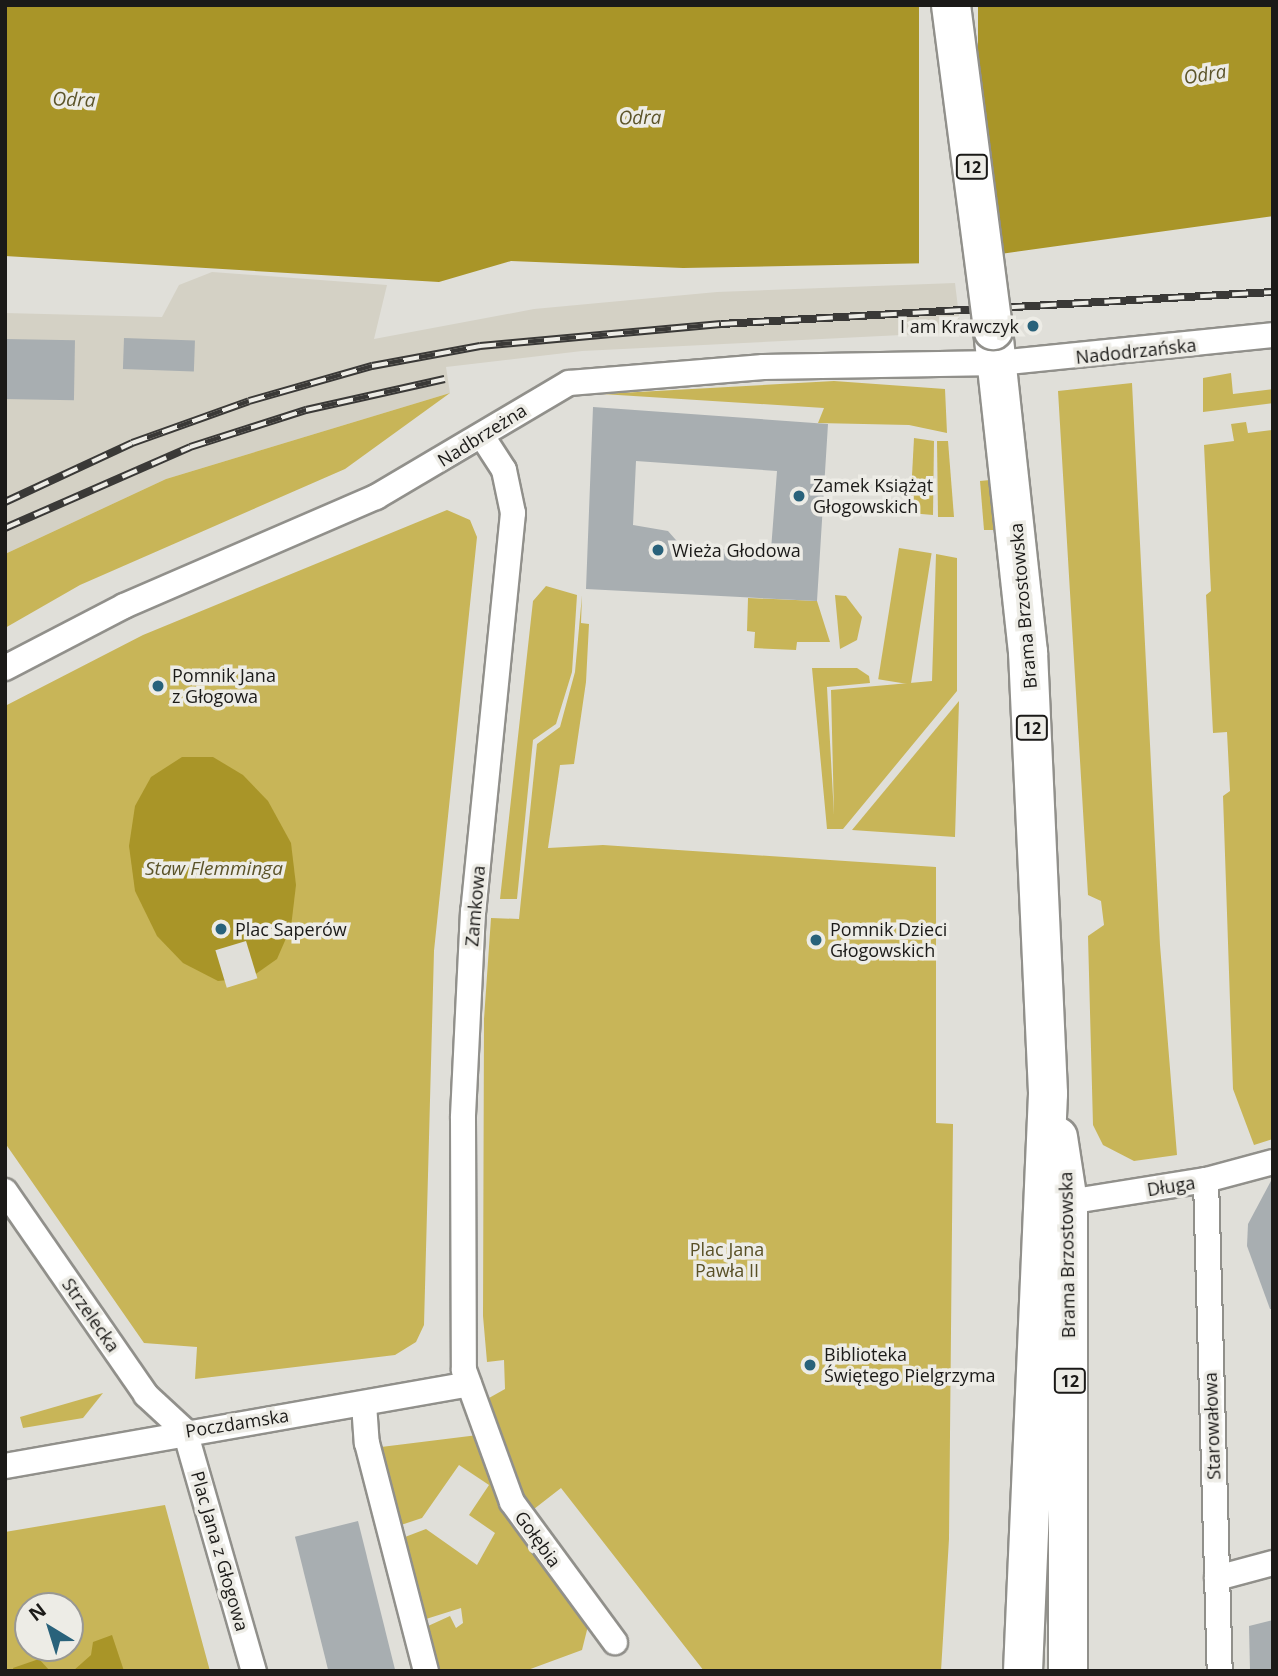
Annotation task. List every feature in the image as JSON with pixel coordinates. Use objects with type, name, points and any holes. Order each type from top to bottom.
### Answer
[{"type":"main road","name":"12","points":[[951,5],[996,346]]},
{"type":"main road","name":"Brama Brzostowska","points":[[996,346],[1028,652],[1048,1094],[1023,1671]]},
{"type":"main road","name":"Brama Brzostowska","points":[[1048,1094],[1068,1202],[1068,1671]]},
{"type":"street","name":"Nadodrzańska","points":[[996,346],[1273,335]]},
{"type":"street","name":"Nadbrzeżna","points":[[5,668],[124,606],[376,497],[482,436],[559,387],[586,380],[996,346]]},
{"type":"street","name":"Zamkowa","points":[[469,1384],[463,1358],[465,1056],[513,513],[504,470],[482,436]]},
{"type":"street","name":"Długa","points":[[1068,1202],[1206,1180],[1273,1162]]},
{"type":"street","name":"Starowałowa","points":[[1206,1180],[1220,1671]]},
{"type":"street","name":"Strzelecka","points":[[5,1191],[146,1395],[185,1431]]},
{"type":"street","name":"Poczdamska","points":[[5,1466],[185,1431],[364,1404],[469,1384]]},
{"type":"street","name":"Gołębia","points":[[469,1384],[520,1516],[615,1642]]},
{"type":"street","points":[[364,1404],[367,1443],[426,1671]]},
{"type":"street","name":"Plac Jana z Głogowa","points":[[185,1431],[254,1671]]},
{"type":"street","points":[[1217,1578],[1273,1563]]},
{"type":"shaded area","points":[[212,272],[387,285],[374,339],[534,309],[717,292],[955,283],[961,332],[582,351],[446,367],[450,393],[166,479],[5,554],[5,313],[162,317],[179,285]]},
{"type":"green space","points":[[1231,373],[1233,394],[1273,389],[1273,403],[1203,412],[1203,378]]},
{"type":"green space","points":[[834,381],[945,389],[947,433],[909,425],[818,423],[824,408],[602,394]]},
{"type":"green space","points":[[1132,383],[1160,945],[1177,1155],[1134,1161],[1103,1145],[1093,1125],[1088,936],[1104,925],[1101,901],[1088,895],[1058,391]]},
{"type":"green space","points":[[450,393],[345,469],[80,585],[5,628],[5,554],[166,479]]},
{"type":"green space","points":[[1246,422],[1248,433],[1273,430],[1273,1139],[1254,1145],[1233,1089],[1223,796],[1230,791],[1227,732],[1213,733],[1206,595],[1211,591],[1204,445],[1234,441],[1231,424]]},
{"type":"green space","points":[[914,438],[934,441],[933,515],[910,513]]},
{"type":"green space","points":[[937,441],[948,441],[954,517],[938,517]]},
{"type":"green space","points":[[990,480],[996,530],[984,530],[980,481]]},
{"type":"green space","name":"Plac Saperów","points":[[447,510],[470,520],[477,537],[434,951],[424,1325],[416,1342],[395,1355],[195,1379],[197,1347],[144,1343],[5,1143],[5,706],[143,635]]},
{"type":"green space","points":[[899,548],[932,553],[911,685],[878,679]]},
{"type":"green space","points":[[936,554],[957,558],[957,691],[843,829],[827,829],[812,668],[857,668],[869,676],[870,683],[827,687],[834,815],[831,690],[932,681]]},
{"type":"green space","points":[[546,586],[577,595],[572,672],[556,724],[533,740],[517,899],[500,899],[533,601]]},
{"type":"green space","name":"Plac Jana Pawła II","points":[[582,595],[581,623],[589,624],[586,682],[574,764],[560,765],[548,848],[603,845],[936,867],[936,1123],[953,1124],[949,1539],[941,1671],[704,1671],[561,1488],[534,1509],[519,1502],[489,1398],[505,1389],[504,1360],[487,1362],[483,1316],[484,1019],[491,918],[519,919],[537,744],[560,727],[575,672]]},
{"type":"green space","points":[[835,595],[846,596],[862,617],[857,640],[840,649]]},
{"type":"green space","points":[[748,598],[817,601],[830,642],[797,642],[796,650],[754,648],[755,632],[747,631]]},
{"type":"green space","points":[[959,701],[955,837],[852,830]]},
{"type":"green space","points":[[103,1393],[83,1418],[23,1428],[20,1417]]},
{"type":"green space","points":[[478,1435],[505,1515],[588,1626],[582,1650],[525,1671],[440,1671],[428,1626],[450,1616],[456,1628],[463,1623],[461,1608],[426,1619],[405,1537],[426,1529],[477,1565],[495,1533],[469,1515],[489,1485],[459,1465],[422,1518],[401,1525],[381,1447]]},
{"type":"green space","points":[[165,1505],[210,1671],[5,1671],[5,1532]]},
{"type":"water","name":"Odra","points":[[5,5],[1273,5],[1273,216],[936,263],[683,268],[511,261],[439,282],[5,256]]},
{"type":"water","name":"Staw Flemminga","points":[[182,757],[213,757],[243,775],[268,801],[291,843],[296,885],[291,927],[277,959],[250,978],[218,981],[183,963],[157,936],[135,891],[129,846],[135,806],[151,777]]},
{"type":"water","points":[[112,1635],[124,1671],[73,1671],[91,1655],[93,1642]]},
{"type":"water","points":[[30,1662],[42,1662],[50,1671],[14,1671],[13,1668]]},
{"type":"pier","points":[[919,5],[978,5],[978,267],[919,267]]},
{"type":"pier","points":[[246,941],[257,978],[227,988],[215,950]]},
{"type":"building","points":[[124,338],[195,340],[194,371],[123,369]]},
{"type":"building","points":[[5,339],[75,340],[74,400],[5,399]]},
{"type":"building","name":"Zamek Książąt Głogowskich","points":[[593,407],[828,424],[817,601],[586,589]],"holes":[[[636,461],[777,471],[771,550],[683,548],[668,531],[633,525]]]},
{"type":"building","points":[[1273,1177],[1273,1309],[1270,1309],[1247,1246],[1248,1224]]},
{"type":"building","points":[[358,1521],[395,1670],[328,1671],[295,1537]]},
{"type":"building","points":[[1273,1620],[1273,1671],[1250,1671],[1249,1626]]},
{"type":"railway","points":[[5,502],[132,443],[249,401],[372,366],[480,346],[721,324],[1273,292]]},
{"type":"railway","points":[[5,528],[190,447],[306,410],[445,379]]},
{"type":"place","name":"I am Krawczyk","points":[[1033,326]]},
{"type":"place","name":"Zamek Książąt Głogowskich","points":[[799,496]]},
{"type":"place","name":"Wieża Głodowa","points":[[658,550]]},
{"type":"place","name":"Pomnik Jana z Głogowa","points":[[158,686]]},
{"type":"place","name":"Plac Saperów","points":[[221,929]]},
{"type":"place","name":"Pomnik Dzieci Głogowskich","points":[[816,940]]},
{"type":"place","name":"Biblioteka Świętego Pielgrzyma","points":[[810,1365]]}]
